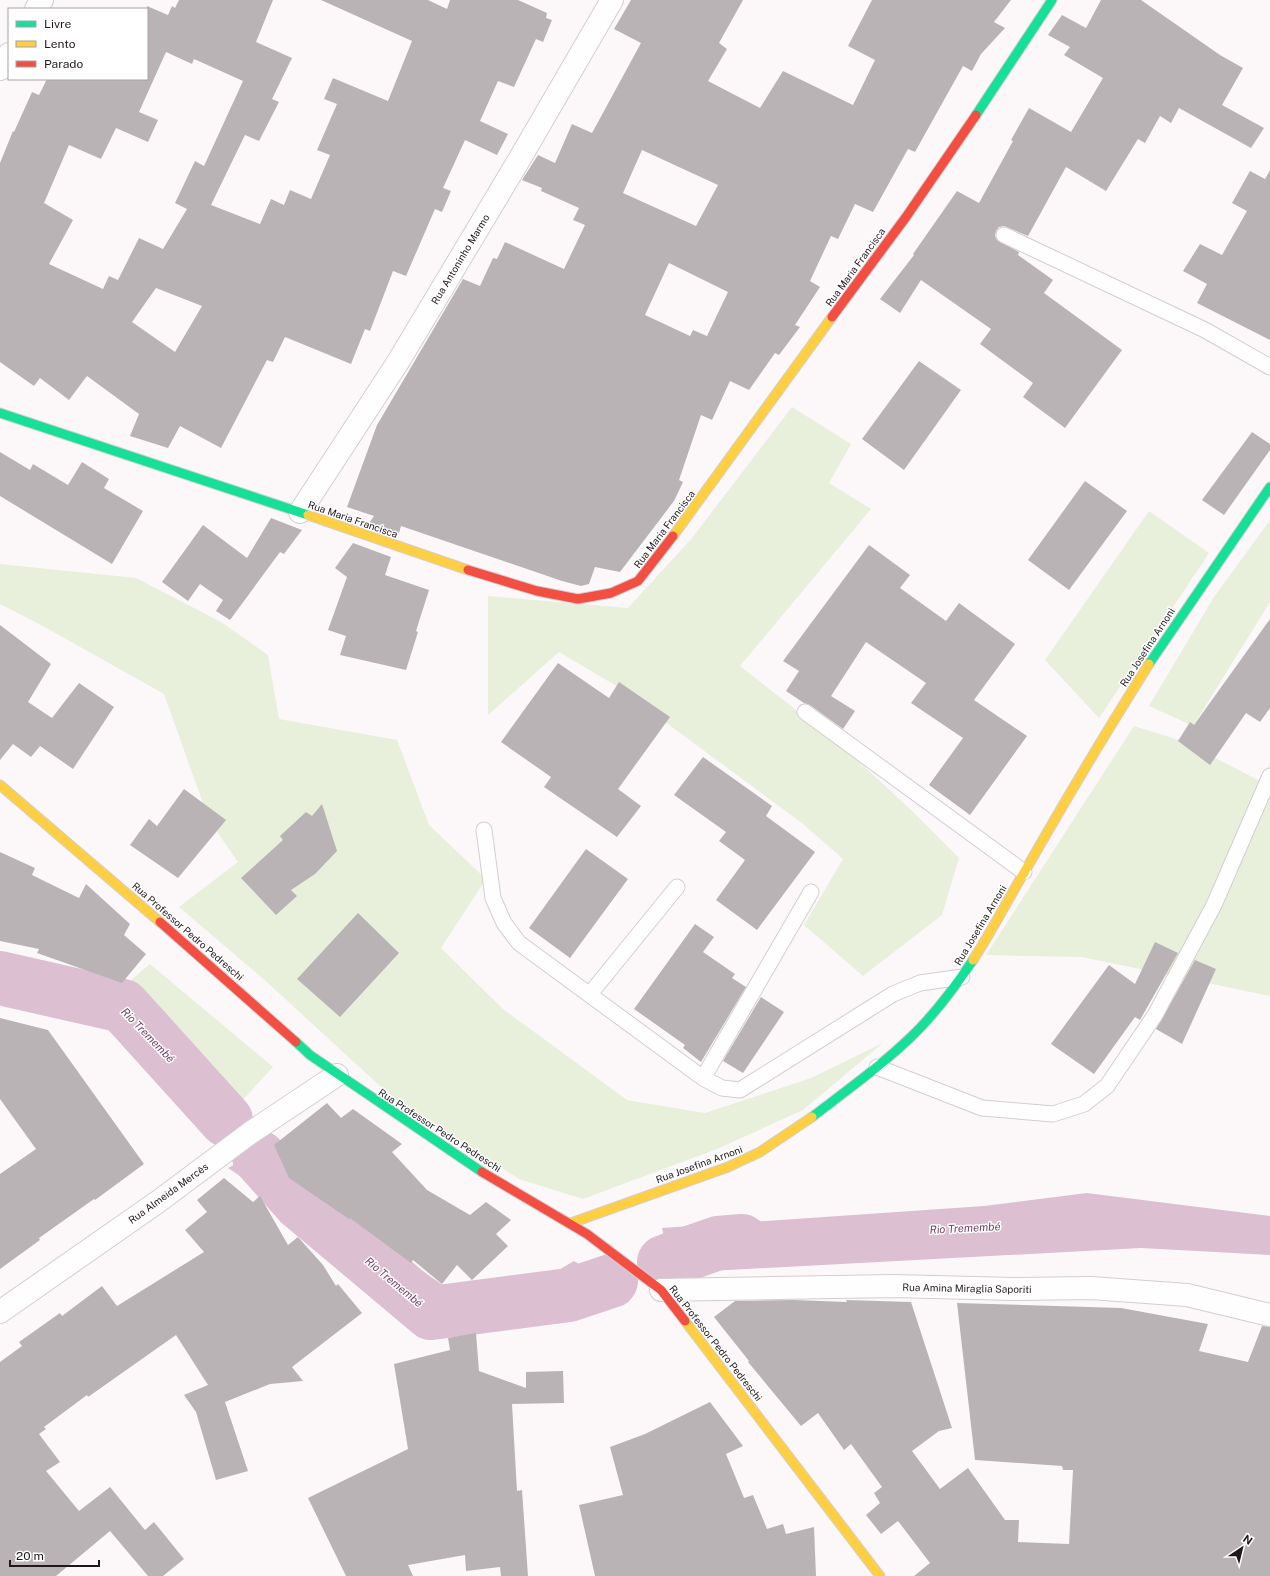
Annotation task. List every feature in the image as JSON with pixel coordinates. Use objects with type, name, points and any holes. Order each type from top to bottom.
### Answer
[{"type":"street","name":"Rua Antoninho Marmo","points":[[300,512],[402,355],[519,160],[612,0]]},
{"type":"street","name":"Rua Maria Francisca","points":[[0,413],[204,482],[300,512],[478,574],[543,592],[578,599],[611,593],[638,581],[661,553],[794,369],[906,218],[1004,76],[1052,0]]},
{"type":"street","points":[[0,69],[8,56]]},
{"type":"street","name":"Rua Josefina Arnoni","points":[[570,1223],[728,1167],[760,1152],[806,1121],[877,1067],[912,1036],[962,977],[991,932],[1024,872],[1113,721],[1161,645],[1270,487]]},
{"type":"street","name":"Rua Professor Pedro Pedreschi","points":[[0,785],[124,890],[275,1022],[310,1055],[473,1167],[570,1223],[605,1246],[662,1290],[880,1576]]},
{"type":"street","name":"Rua Almeida Mercês","points":[[0,1312],[159,1200],[250,1133],[337,1075]]},
{"type":"street","name":"Rua Amina Miraglia Saporiti","points":[[662,1290],[893,1286],[1014,1289],[1091,1288],[1187,1295],[1270,1314]]},
{"type":"lane","points":[[1004,235],[1204,330],[1270,367]]},
{"type":"lane","points":[[805,712],[1024,872]]},
{"type":"lane","points":[[877,1067],[982,1108],[1053,1114],[1084,1104],[1107,1086],[1155,1015],[1214,905],[1270,776]]},
{"type":"lane","points":[[484,830],[493,898],[504,923],[519,943],[703,1078],[722,1088],[740,1090],[893,994],[920,983],[962,977]]},
{"type":"lane","points":[[590,994],[677,887]]},
{"type":"lane","points":[[703,1078],[811,892]]},
{"type":"green space","points":[[792,407],[851,444],[829,483],[871,509],[740,666],[840,744],[910,809],[959,858],[942,915],[863,976],[804,925],[843,859],[803,824],[618,687],[559,652],[488,715],[488,596],[628,608],[692,538]]},
{"type":"green space","points":[[1149,511],[1209,553],[1099,718],[1045,660]]},
{"type":"green space","points":[[1270,520],[1270,602],[1193,726],[1149,706],[1214,597]]},
{"type":"green space","points":[[0,564],[136,578],[221,622],[268,655],[279,719],[397,740],[429,825],[486,879],[441,948],[503,1009],[627,1100],[705,1113],[811,1078],[883,1043],[803,1110],[717,1149],[583,1199],[519,1179],[394,1099],[268,983],[179,907],[238,862],[209,820],[164,694],[41,625],[0,604]]},
{"type":"green space","points":[[1134,726],[1182,741],[1258,780],[1270,765],[1270,996],[1082,957],[986,955]]},
{"type":"green space","points":[[150,964],[273,1067],[236,1107],[116,993]]},
{"type":"water","points":[[252,1155],[462,1298],[533,1285],[574,1261],[612,1285],[577,1299],[456,1315],[421,1295],[228,1168]]},
{"type":"water","points":[[1087,1193],[1270,1216],[1270,1255],[1141,1248],[672,1273],[662,1228],[984,1206]]},
{"type":"building","points":[[179,0],[273,0],[256,42],[292,58],[272,99],[279,102],[259,141],[245,135],[211,205],[260,224],[271,199],[284,205],[290,190],[311,199],[330,155],[317,150],[337,104],[324,99],[333,78],[388,101],[412,41],[321,0],[428,0],[447,9],[450,0],[518,0],[547,13],[546,18],[552,20],[543,42],[536,39],[514,87],[498,81],[480,121],[508,134],[497,155],[465,140],[443,188],[451,191],[442,212],[435,209],[406,276],[393,271],[370,331],[365,329],[351,364],[285,337],[273,362],[267,360],[221,448],[180,426],[168,448],[130,436],[139,414],[87,376],[69,400],[40,378],[34,386],[0,362],[0,163],[13,131],[14,132],[32,92],[39,95],[46,80],[148,80],[147,6],[168,15],[172,6],[175,8]],"holes":[[[166,52],[192,64],[194,59],[243,81],[204,166],[195,161],[175,203],[187,209],[163,249],[139,238],[118,280],[109,276],[103,289],[49,264],[73,220],[44,203],[69,145],[101,159],[116,128],[148,142],[158,120],[139,112]],[[156,288],[202,306],[175,352],[132,322]]]},
{"type":"building","points":[[631,0],[743,0],[719,43],[727,49],[708,81],[760,108],[783,71],[853,105],[875,60],[848,46],[872,0],[1011,0],[994,22],[1005,28],[981,54],[972,71],[963,66],[915,152],[908,149],[873,212],[855,204],[838,239],[831,236],[810,281],[820,287],[795,325],[800,327],[779,355],[775,353],[749,390],[730,381],[712,420],[701,415],[679,480],[683,482],[674,501],[620,572],[595,567],[589,584],[581,586],[562,581],[401,526],[399,533],[369,523],[374,516],[347,507],[377,425],[463,279],[480,286],[493,258],[497,259],[505,242],[564,269],[585,225],[573,220],[579,208],[541,191],[542,188],[522,180],[538,155],[555,163],[572,124],[592,133],[641,43],[614,29]],"holes":[[[642,150],[718,185],[696,226],[623,193]],[[669,263],[728,292],[707,336],[693,330],[690,336],[645,315]]]},
{"type":"building","points":[[1101,0],[1141,0],[1220,55],[1243,68],[1222,105],[1264,128],[1251,148],[1179,108],[1171,123],[1160,116],[1145,143],[1138,139],[1106,191],[1066,167],[1028,236],[1004,226],[999,227],[996,231],[995,236],[997,240],[1019,252],[1018,255],[1053,280],[1044,293],[1122,350],[1065,428],[1023,397],[1033,383],[980,344],[991,329],[921,280],[900,313],[880,299],[914,255],[913,254],[957,191],[979,203],[1013,141],[1011,140],[1029,108],[1071,132],[1103,78],[1064,55],[1070,47],[1048,35],[1062,15],[1086,28]]},
{"type":"building","points":[[1270,170],[1270,340],[1197,303],[1207,284],[1183,271],[1200,244],[1222,255],[1247,211],[1232,203],[1250,171],[1265,179]]},
{"type":"building","points":[[919,361],[961,390],[904,470],[862,439]]},
{"type":"building","points":[[1252,432],[1270,444],[1270,450],[1224,515],[1202,500]]},
{"type":"building","points":[[0,452],[30,470],[33,464],[68,485],[82,462],[109,479],[104,488],[143,511],[112,564],[0,496]]},
{"type":"building","points":[[1085,481],[1127,511],[1069,590],[1028,560]]},
{"type":"building","points":[[271,518],[302,530],[284,554],[280,552],[230,620],[216,611],[223,600],[200,584],[188,601],[162,582],[203,525],[247,558]]},
{"type":"building","points":[[353,543],[391,557],[385,575],[429,590],[406,670],[340,655],[346,636],[328,630],[347,577],[335,568]]},
{"type":"building","points":[[869,545],[910,575],[900,588],[946,621],[959,603],[1015,644],[974,700],[1027,736],[970,815],[929,785],[963,738],[911,703],[926,683],[866,642],[831,696],[855,711],[843,729],[810,705],[804,703],[786,691],[799,671],[783,661]]},
{"type":"building","points":[[1270,619],[1270,708],[1260,722],[1246,713],[1210,765],[1178,741],[1190,722],[1194,725]]},
{"type":"building","points":[[0,625],[51,664],[28,702],[52,718],[79,683],[114,707],[73,769],[40,746],[31,757],[13,744],[0,760]]},
{"type":"building","points":[[558,663],[609,698],[619,682],[670,717],[618,789],[641,806],[617,837],[544,787],[551,777],[501,742]]},
{"type":"building","points":[[703,757],[772,806],[766,816],[815,852],[757,930],[716,900],[745,860],[719,841],[726,832],[674,795]]},
{"type":"building","points":[[184,789],[226,820],[178,878],[130,845],[149,819],[157,826]]},
{"type":"building","points":[[322,804],[337,851],[315,874],[291,890],[297,896],[276,915],[241,878],[283,840],[280,836],[306,812],[312,816]]},
{"type":"building","points":[[586,849],[628,879],[570,958],[529,928]]},
{"type":"building","points":[[0,852],[35,868],[32,875],[79,898],[86,884],[130,924],[124,935],[146,954],[122,983],[37,953],[39,949],[0,941]]},
{"type":"building","points":[[358,913],[399,953],[340,1017],[297,979]]},
{"type":"building","points":[[695,924],[714,937],[703,952],[735,974],[732,978],[746,987],[701,1062],[683,1048],[685,1045],[634,1009]]},
{"type":"building","points":[[1155,942],[1178,953],[1140,1020],[1135,1017],[1094,1074],[1051,1044],[1109,965],[1135,984]]},
{"type":"building","points":[[1195,960],[1216,969],[1182,1044],[1156,1029]]},
{"type":"building","points":[[761,997],[784,1012],[743,1073],[723,1061]]},
{"type":"building","points":[[0,1018],[48,1030],[144,1164],[39,1238],[40,1240],[0,1269],[0,1174],[36,1149],[0,1099]]},
{"type":"building","points":[[327,1103],[341,1118],[353,1109],[402,1144],[392,1152],[427,1190],[470,1215],[486,1202],[511,1220],[496,1234],[508,1246],[472,1280],[457,1265],[442,1284],[413,1260],[411,1263],[350,1218],[349,1219],[289,1178],[274,1145]]},
{"type":"building","points":[[224,1178],[253,1202],[260,1196],[288,1245],[298,1237],[323,1265],[336,1286],[338,1284],[362,1313],[292,1367],[303,1381],[270,1384],[225,1402],[248,1471],[216,1480],[196,1412],[184,1395],[208,1385],[176,1335],[88,1397],[87,1395],[44,1427],[46,1429],[39,1434],[60,1462],[46,1471],[79,1511],[110,1487],[145,1530],[154,1522],[184,1559],[163,1576],[148,1576],[110,1531],[56,1576],[0,1576],[0,1362],[22,1346],[19,1342],[60,1313],[62,1316],[102,1286],[117,1306],[204,1252],[185,1230],[207,1212],[197,1200]]},
{"type":"building","points":[[794,1300],[911,1302],[952,1428],[939,1431],[912,1451],[940,1489],[968,1468],[1005,1520],[1019,1520],[1018,1542],[1069,1544],[1073,1470],[1063,1470],[1062,1466],[975,1460],[957,1303],[1121,1308],[1208,1324],[1199,1351],[1248,1362],[1262,1326],[1270,1327],[1270,1576],[914,1576],[930,1563],[898,1521],[881,1534],[866,1515],[880,1503],[874,1493],[882,1487],[851,1444],[844,1450],[818,1413],[801,1426],[748,1362],[749,1361],[714,1317],[735,1301]]},
{"type":"building","points":[[476,1333],[479,1371],[526,1388],[526,1372],[563,1371],[564,1403],[512,1404],[517,1491],[522,1490],[528,1576],[501,1576],[500,1567],[466,1571],[465,1555],[408,1565],[413,1576],[346,1576],[308,1498],[408,1449],[394,1364],[450,1350],[448,1338]]},
{"type":"building","points":[[710,1402],[743,1446],[726,1454],[744,1498],[753,1495],[767,1529],[783,1524],[786,1534],[814,1527],[816,1576],[595,1576],[579,1505],[623,1495],[610,1447],[645,1434]]},
{"type":"waterway","name":"Rio Tremembé","points":[[0,978],[123,1006],[226,1120]]},
{"type":"waterway","name":"Rio Tremembé","points":[[259,1157],[300,1203],[431,1313],[569,1295],[611,1281]]},
{"type":"waterway","name":"Rio Tremembé","points":[[664,1262],[718,1243],[742,1241]]},
{"type":"traffic: fast","points":[[976,115],[1052,0]]},
{"type":"traffic: fast","points":[[0,413],[308,515]]},
{"type":"traffic: fast","points":[[1149,664],[1270,487]]},
{"type":"traffic: fast","points":[[812,1117],[876,1068],[912,1036],[929,1019],[973,960]]},
{"type":"traffic: fast","points":[[296,1042],[310,1055],[482,1172]]},
{"type":"traffic: slow","points":[[673,536],[832,317]]},
{"type":"traffic: slow","points":[[308,515],[468,570]]},
{"type":"traffic: slow","points":[[973,960],[1086,767],[1149,664]]},
{"type":"traffic: slow","points":[[0,785],[160,922]]},
{"type":"traffic: slow","points":[[571,1223],[728,1167],[760,1152],[812,1117]]},
{"type":"traffic: slow","points":[[685,1321],[880,1576]]},
{"type":"traffic: jam","points":[[832,317],[906,217],[976,115]]},
{"type":"traffic: jam","points":[[468,570],[537,591],[578,599],[611,593],[638,581],[673,536]]},
{"type":"traffic: jam","points":[[160,922],[296,1042]]},
{"type":"traffic: jam","points":[[482,1172],[587,1234],[661,1290],[685,1321]]}]
